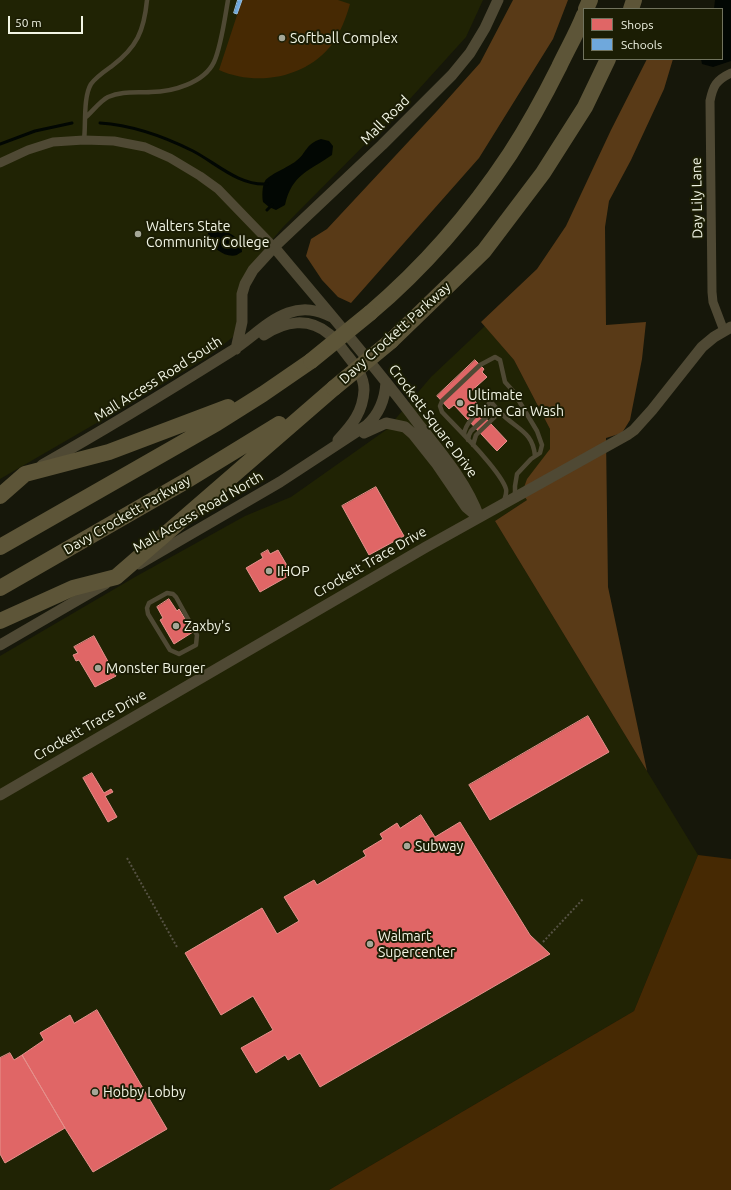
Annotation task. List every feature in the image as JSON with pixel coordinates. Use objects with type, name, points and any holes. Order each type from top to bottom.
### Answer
[{"type":"highway","points":[[0,547],[166,452],[263,394],[311,361],[370,313],[431,254],[486,187],[510,154],[543,97],[583,17]]},
{"type":"highway","name":"Davy Crockett Parkway","points":[[0,588],[265,434],[334,388],[391,341],[484,251],[543,174],[585,107],[608,60]]},
{"type":"highway","points":[[0,621],[73,588],[116,577],[334,388]]},
{"type":"highway","points":[[0,496],[25,474],[109,452],[263,394]]},
{"type":"street","name":"Mall Road","points":[[236,349],[242,322],[242,294],[245,284],[253,270],[274,247],[382,145],[452,75],[470,54],[485,28],[498,0]]},
{"type":"street","name":"Day Lily Lane","points":[[728,329],[713,302],[712,292],[710,102],[713,88],[721,78],[731,73]]},
{"type":"street","name":"Crockett Square Drive","points":[[0,163],[28,150],[53,142],[84,140],[114,141],[145,147],[170,158],[218,189],[274,247],[386,382],[439,450],[473,502],[479,517]]},
{"type":"street","name":"Mall Access Road South","points":[[0,489],[100,433],[236,349],[265,326],[287,313],[301,310],[312,310],[332,317]]},
{"type":"street","points":[[236,349],[255,341],[272,330],[288,324],[307,322],[314,324],[330,334],[359,372],[363,381],[364,389],[358,415],[325,454]]},
{"type":"street","name":"Crockett Trace Drive","points":[[0,795],[479,517],[619,440],[634,430],[652,410],[702,347],[728,329]]},
{"type":"street","name":"Mall Access Road North","points":[[0,645],[237,508],[325,454],[372,420],[383,400],[386,382]]},
{"type":"street","name":"Crockett Square Drive","points":[[325,454],[380,425],[386,423],[405,427],[413,434],[436,463],[466,507],[479,517]]},
{"type":"lane","points":[[84,140],[87,96],[91,85],[99,76],[124,57],[137,40],[144,24],[147,0]]},
{"type":"lane","points":[[86,117],[107,97],[129,92],[152,92],[171,89],[191,82],[203,75],[211,68],[216,56],[228,0]]},
{"type":"lane","points":[[504,503],[506,490],[503,482],[473,445],[442,412],[440,406],[442,401],[480,365],[495,358],[500,360],[506,382],[537,431],[542,445],[540,453],[517,474],[514,486],[515,497]]},
{"type":"lane","points":[[464,435],[464,431],[470,422],[491,402],[500,412],[530,438],[534,446],[535,456]]},
{"type":"lane","points":[[468,440],[471,431],[496,408]]},
{"type":"lane","points":[[473,445],[476,436],[500,412]]},
{"type":"lane","points":[[147,608],[149,603],[167,593],[173,594],[197,635],[196,645],[179,654],[170,650],[148,614],[146,604],[148,601]]},
{"type":"path","points":[[127,858],[178,947]]},
{"type":"path","points":[[543,942],[583,898]]},
{"type":"shaded area","name":"Walters State Community College","points":[[0,0],[483,0],[466,37],[409,100],[283,227],[261,253],[255,262],[233,337],[206,358],[0,479]]},
{"type":"shaded area","name":"Softball Complex","points":[[242,0],[338,0],[350,4],[343,24],[333,43],[322,55],[310,64],[296,71],[280,76],[249,78],[219,70]]},
{"type":"shaded area","points":[[513,0],[568,0],[553,39],[479,158],[351,303],[338,297],[322,280],[306,256],[311,239],[327,229],[480,63]]},
{"type":"shaded area","points":[[715,0],[731,0],[731,61],[713,67],[702,64],[701,60],[723,60],[723,8],[714,8]]},
{"type":"shaded area","points":[[646,60],[673,60],[664,89],[631,160],[609,201],[605,227],[606,325],[646,322],[642,359],[630,420],[622,433],[606,438],[608,587],[647,771],[495,521],[527,500],[522,493],[527,479],[550,449],[550,429],[514,360],[481,322],[537,269],[566,226],[611,130]]},
{"type":"shaded area","points":[[321,139],[329,141],[333,146],[332,155],[302,174],[292,186],[285,205],[276,210],[263,202],[262,194],[265,181],[300,158],[312,143]]},
{"type":"shaded area","points":[[212,230],[228,232],[239,242],[242,252],[233,256],[220,252],[207,239],[208,233]]},
{"type":"shaded area","points":[[485,326],[514,360],[550,429],[550,449],[527,500],[495,521],[698,855],[634,1011],[329,1190],[0,1190],[0,656],[135,577],[245,516],[291,497],[386,430],[431,377]]},
{"type":"shaded area","points":[[698,855],[731,859],[731,1190],[329,1190],[634,1011]]},
{"type":"building: Shops","name":"Ultimate Shine Car Wash","points":[[475,360],[484,369],[482,372],[487,377],[468,394],[479,405],[476,408],[507,441],[497,451],[454,405],[449,409],[437,396]]},
{"type":"building: Shops","points":[[376,487],[404,536],[369,555],[342,506]]},
{"type":"building: Shops","name":"IHOP","points":[[268,550],[270,554],[278,550],[292,574],[260,592],[246,568],[263,558],[261,554]]},
{"type":"building: Shops","name":"Zaxby's","points":[[169,599],[177,611],[179,609],[193,632],[174,644],[160,620],[163,618],[157,607]]},
{"type":"building: Shops","name":"Monster Burger","points":[[94,636],[116,676],[95,687],[79,660],[76,661],[73,655],[78,653],[74,647]]},
{"type":"building: Shops","points":[[588,716],[609,752],[490,820],[469,785]]},
{"type":"building: Shops","points":[[92,773],[104,793],[111,789],[113,792],[105,796],[117,817],[108,822],[83,778]]},
{"type":"building: Shops","name":"Walmart Supercenter","points":[[421,815],[435,837],[460,822],[530,935],[550,954],[320,1087],[300,1053],[288,1060],[285,1055],[256,1073],[241,1048],[273,1030],[253,996],[221,1015],[185,953],[262,908],[277,934],[299,921],[284,897],[314,880],[317,885],[366,856],[363,851],[383,839],[380,834],[397,823],[400,828]]},
{"type":"building: Shops","name":"Hobby Lobby","points":[[97,1010],[167,1129],[93,1172],[22,1055],[44,1040],[40,1033],[70,1015],[74,1023]]},
{"type":"building: Shops","points":[[10,1053],[14,1060],[22,1055],[65,1128],[5,1163],[0,1154],[0,1058]]},
{"type":"building: Schools","points":[[238,0],[242,0],[237,14],[234,13]]},
{"type":"waterway","points":[[0,144],[35,131],[72,123]]},
{"type":"waterway","points":[[100,123],[136,129],[171,141],[202,156],[237,178],[257,184],[267,184]]},
{"type":"waterway","points":[[267,210],[272,205]]},
{"type":"place","name":"Softball Complex","points":[[282,38]]},
{"type":"place","name":"Walters State Community College","points":[[138,234]]},
{"type":"place","name":"Ultimate Shine Car Wash","points":[[460,403]]},
{"type":"place","name":"IHOP","points":[[269,571]]},
{"type":"place","name":"Zaxby's","points":[[176,626]]},
{"type":"place","name":"Monster Burger","points":[[98,668]]},
{"type":"place","name":"Subway","points":[[407,846]]},
{"type":"place","name":"Walmart Supercenter","points":[[370,944]]},
{"type":"place","name":"Hobby Lobby","points":[[95,1092]]}]
